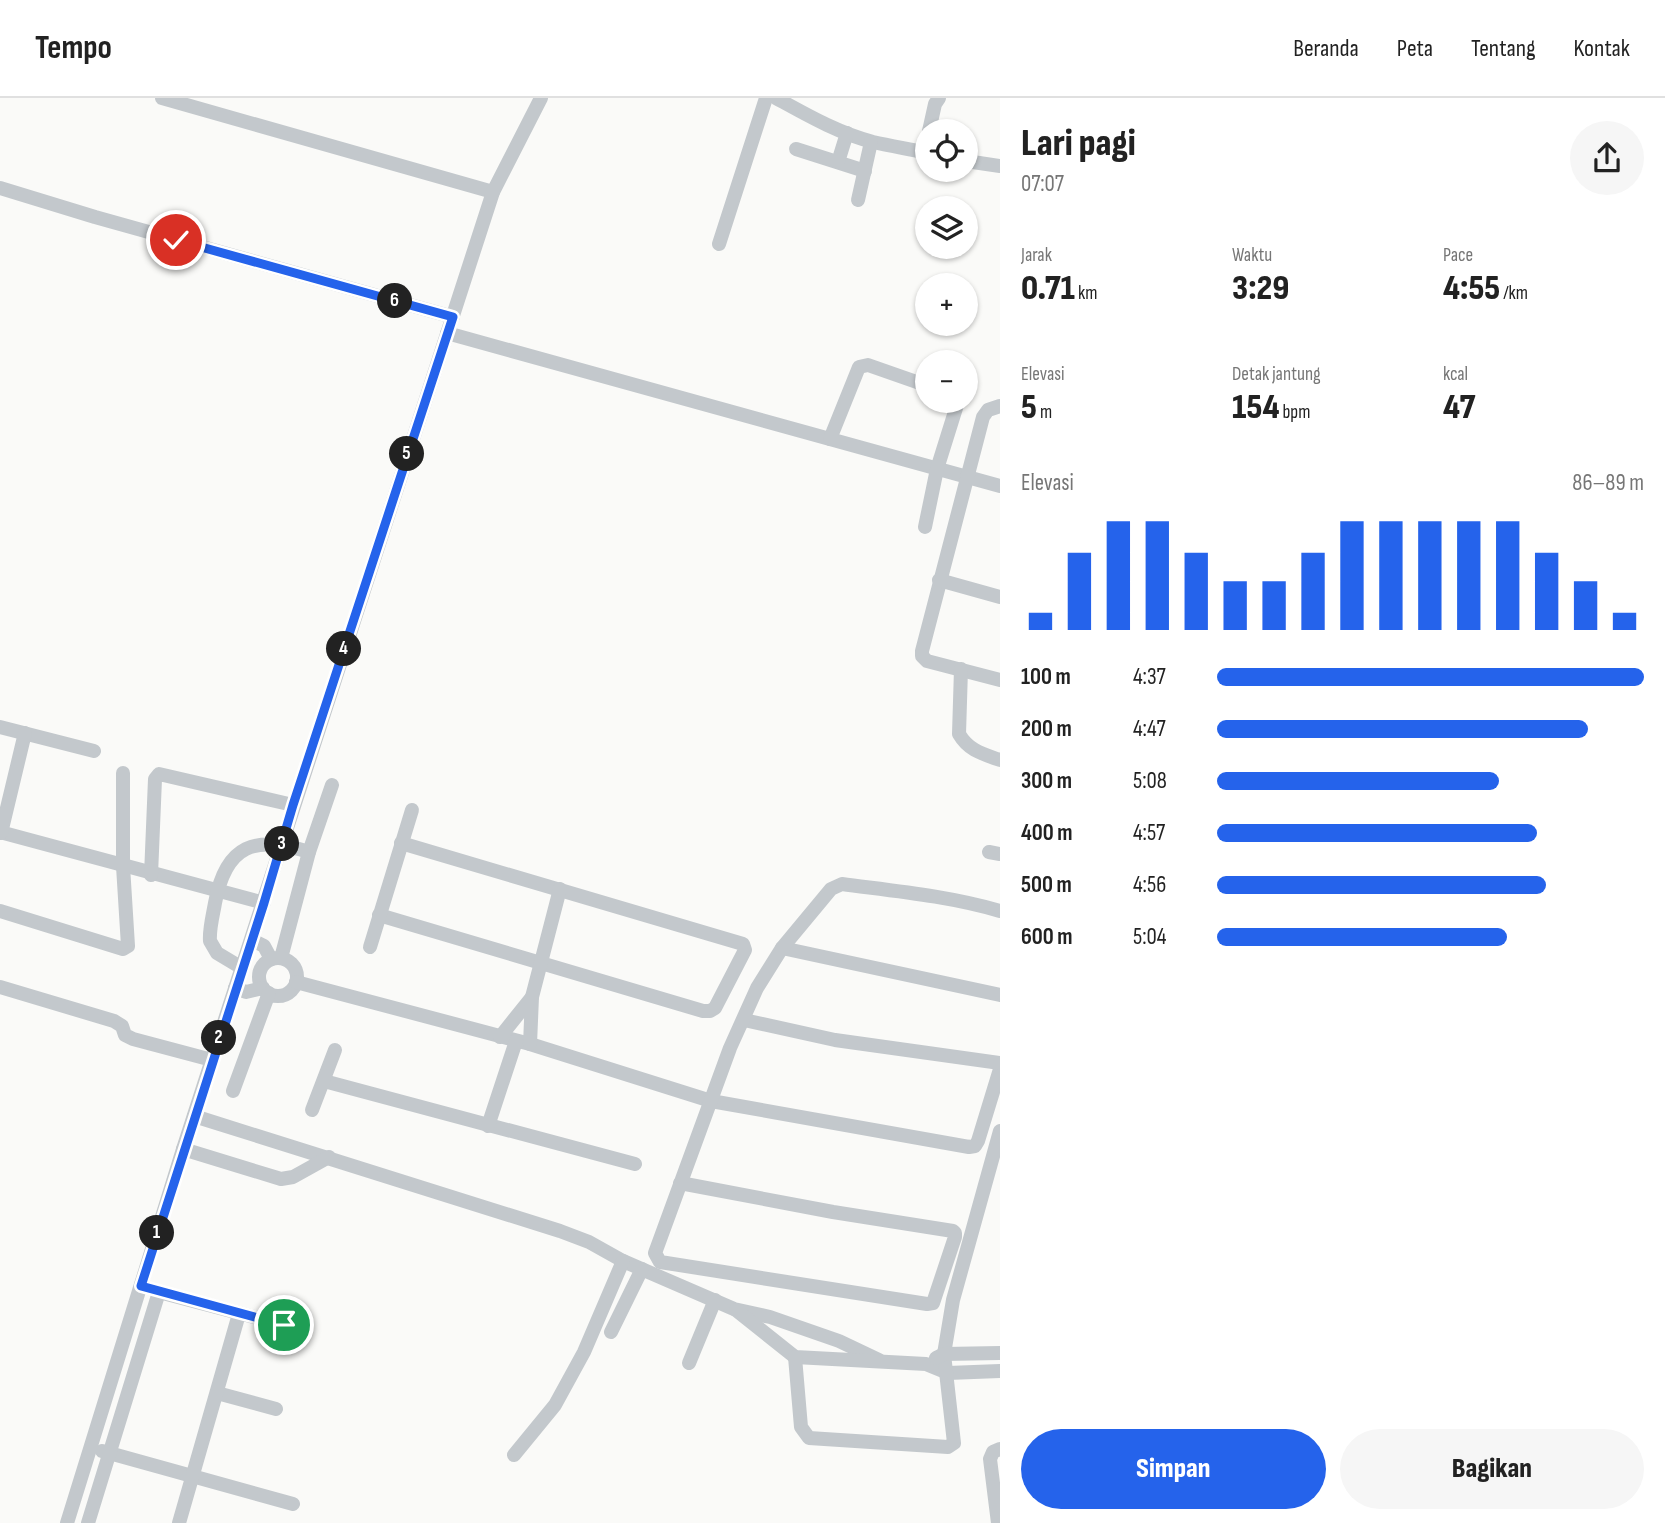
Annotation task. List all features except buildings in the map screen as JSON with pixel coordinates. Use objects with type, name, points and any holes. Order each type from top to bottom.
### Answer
[{"type":"street","points":[[162,98],[493,191]]},
{"type":"street","points":[[67,1523],[293,805],[493,191],[541,98]]},
{"type":"street","points":[[719,244],[766,98]]},
{"type":"street","points":[[776,98],[823,124],[871,142],[915,147]]},
{"type":"street","points":[[931,119],[939,98]]},
{"type":"street","points":[[838,162],[847,133]]},
{"type":"street","points":[[858,200],[871,142]]},
{"type":"street","points":[[796,149],[865,171]]},
{"type":"street","points":[[978,163],[1000,166]]},
{"type":"street","points":[[0,188],[453,317]]},
{"type":"street","points":[[447,333],[1000,486]]},
{"type":"street","points":[[830,439],[859,367],[868,365],[915,381]]},
{"type":"street","points":[[1000,405],[988,410],[983,417],[964,476],[922,656],[927,661],[1000,680]]},
{"type":"street","points":[[925,527],[955,413]]},
{"type":"street","points":[[939,580],[1000,597]]},
{"type":"street","points":[[961,669],[959,734],[974,751],[1000,760]]},
{"type":"street","points":[[0,727],[94,751]]},
{"type":"street","points":[[25,733],[1,832],[264,903]]},
{"type":"street","points":[[123,773],[138,871]]},
{"type":"street","points":[[0,911],[125,949],[129,944],[138,871],[155,779],[159,774],[293,805]]},
{"type":"street","points":[[276,959],[332,785]]},
{"type":"street","points":[[370,947],[412,810]]},
{"type":"street","points":[[379,915],[710,1011],[715,1008],[745,950],[743,944],[401,843]]},
{"type":"street","points":[[243,968],[217,953],[210,941],[218,890],[229,862],[244,849],[282,844],[309,852]]},
{"type":"street","points":[[680,1183],[953,1231],[956,1237],[933,1303],[660,1262],[655,1253],[680,1183],[705,1099],[769,966],[831,889],[842,884],[972,902],[1000,911]]},
{"type":"street","points":[[488,1126],[523,1043],[560,889]]},
{"type":"street","points":[[236,988],[246,992],[266,991],[282,995],[296,982],[294,967],[276,959],[264,946],[252,940]]},
{"type":"street","points":[[782,948],[1000,995]]},
{"type":"street","points":[[266,991],[259,980],[259,972],[264,964],[276,959]]},
{"type":"street","points":[[296,982],[523,1043],[705,1099],[969,1147],[975,1146],[978,1141],[1000,1069]]},
{"type":"street","points":[[0,987],[114,1021],[122,1026],[125,1035],[134,1039],[212,1060]]},
{"type":"street","points":[[233,1091],[266,991]]},
{"type":"street","points":[[500,1037],[532,998]]},
{"type":"street","points":[[744,1020],[859,1044],[1000,1063]]},
{"type":"street","points":[[312,1110],[335,1050]]},
{"type":"street","points":[[324,1081],[635,1164]]},
{"type":"street","points":[[194,1116],[560,1231],[734,1309],[770,1317],[828,1337],[879,1360]]},
{"type":"street","points":[[795,1357],[801,1427],[809,1438],[948,1447],[954,1443],[944,1354],[953,1300],[1000,1131]]},
{"type":"street","points":[[183,1149],[281,1179],[293,1177],[329,1157]]},
{"type":"street","points":[[514,1455],[555,1405],[584,1352],[622,1261]]},
{"type":"street","points":[[611,1332],[642,1269]]},
{"type":"street","points":[[141,1286],[284,1325]]},
{"type":"street","points":[[88,1523],[159,1292]]},
{"type":"street","points":[[689,1363],[715,1300]]},
{"type":"street","points":[[734,1309],[795,1357],[926,1364],[948,1373],[1000,1371]]},
{"type":"street","points":[[179,1523],[239,1314]]},
{"type":"street","points":[[926,1364],[944,1354],[1000,1353]]},
{"type":"street","points":[[216,1392],[276,1409]]},
{"type":"street","points":[[90,1448],[293,1504]]},
{"type":"street","points":[[998,1523],[990,1459],[993,1452],[1000,1449]]},
{"type":"route","points":[[176,240],[453,317],[293,805],[141,1286],[284,1325]]}]
